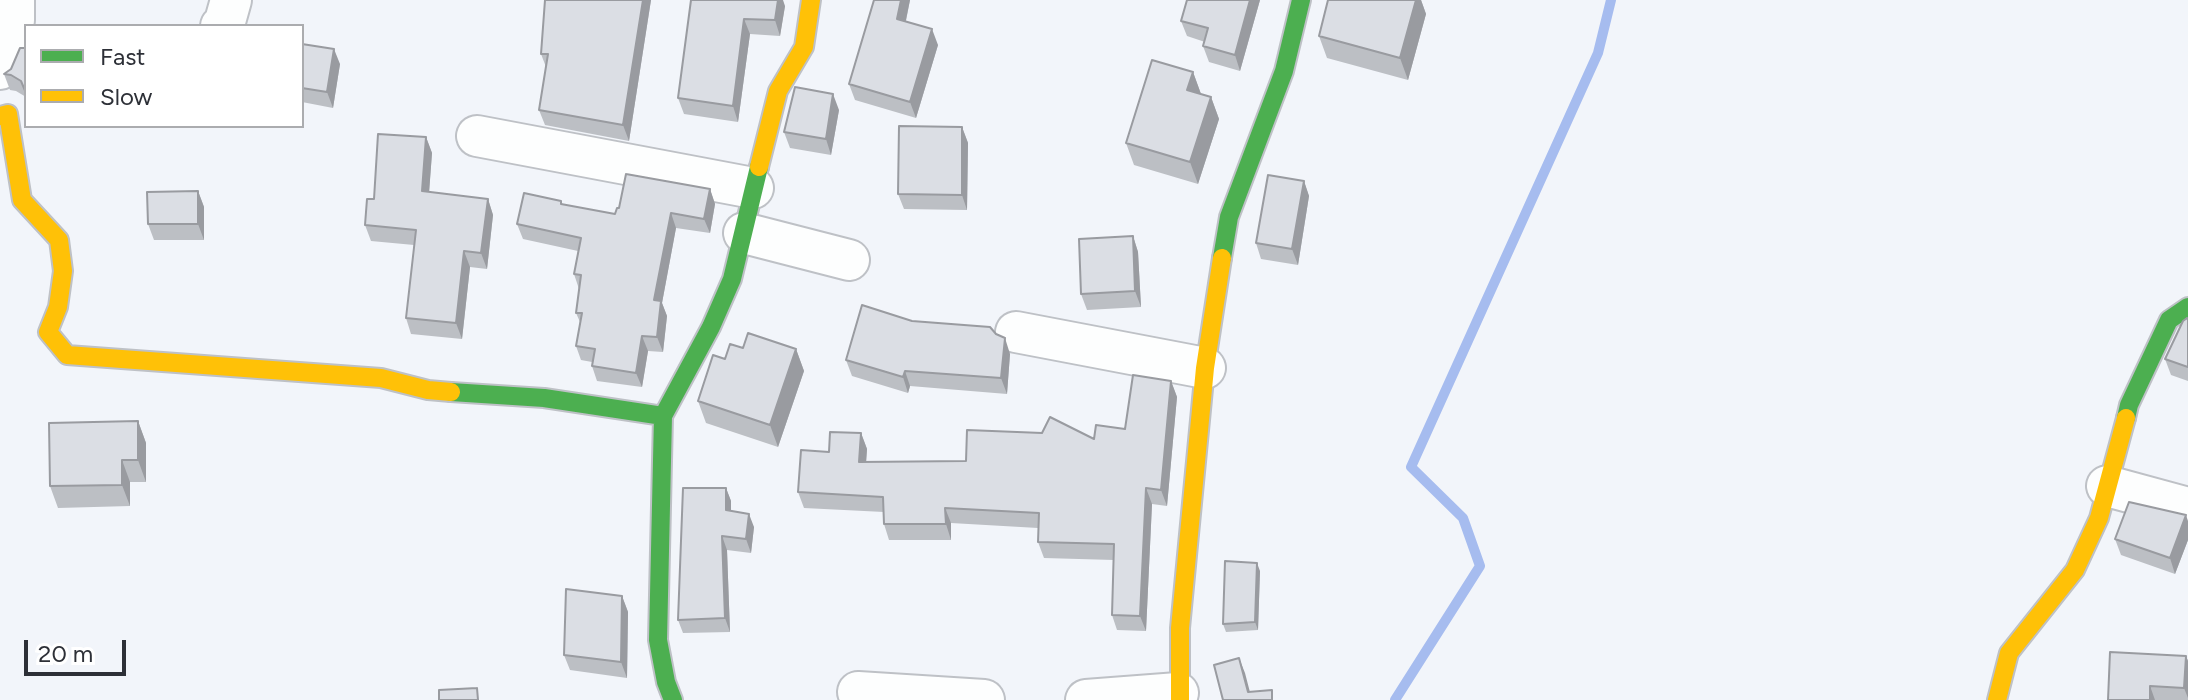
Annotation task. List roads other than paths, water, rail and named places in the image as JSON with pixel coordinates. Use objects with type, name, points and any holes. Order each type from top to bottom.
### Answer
[{"type":"street","points":[[14,0],[4,115],[22,200],[59,240],[63,271],[58,307],[48,332],[67,355],[381,378],[428,390],[544,398],[663,416]]},
{"type":"street","points":[[224,24],[231,0]]},
{"type":"street","points":[[673,700],[666,682],[658,640],[663,416],[711,327],[732,279],[778,91],[804,47],[811,0]]},
{"type":"street","points":[[1086,700],[1179,697],[1180,628],[1205,368],[1229,217],[1284,71],[1301,0]]},
{"type":"street","points":[[477,136],[753,188]]},
{"type":"street","points":[[744,233],[849,260]]},
{"type":"street","points":[[1997,700],[2009,653],[2075,570],[2099,518],[2129,405],[2169,320],[2188,307]]},
{"type":"street","points":[[1016,332],[1205,368]]},
{"type":"street","points":[[2107,486],[2188,508]]},
{"type":"street","points":[[858,692],[984,700]]},
{"type":"waterway","points":[[1395,700],[1480,566],[1463,518],[1411,467],[1598,53],[1611,0]]}]
